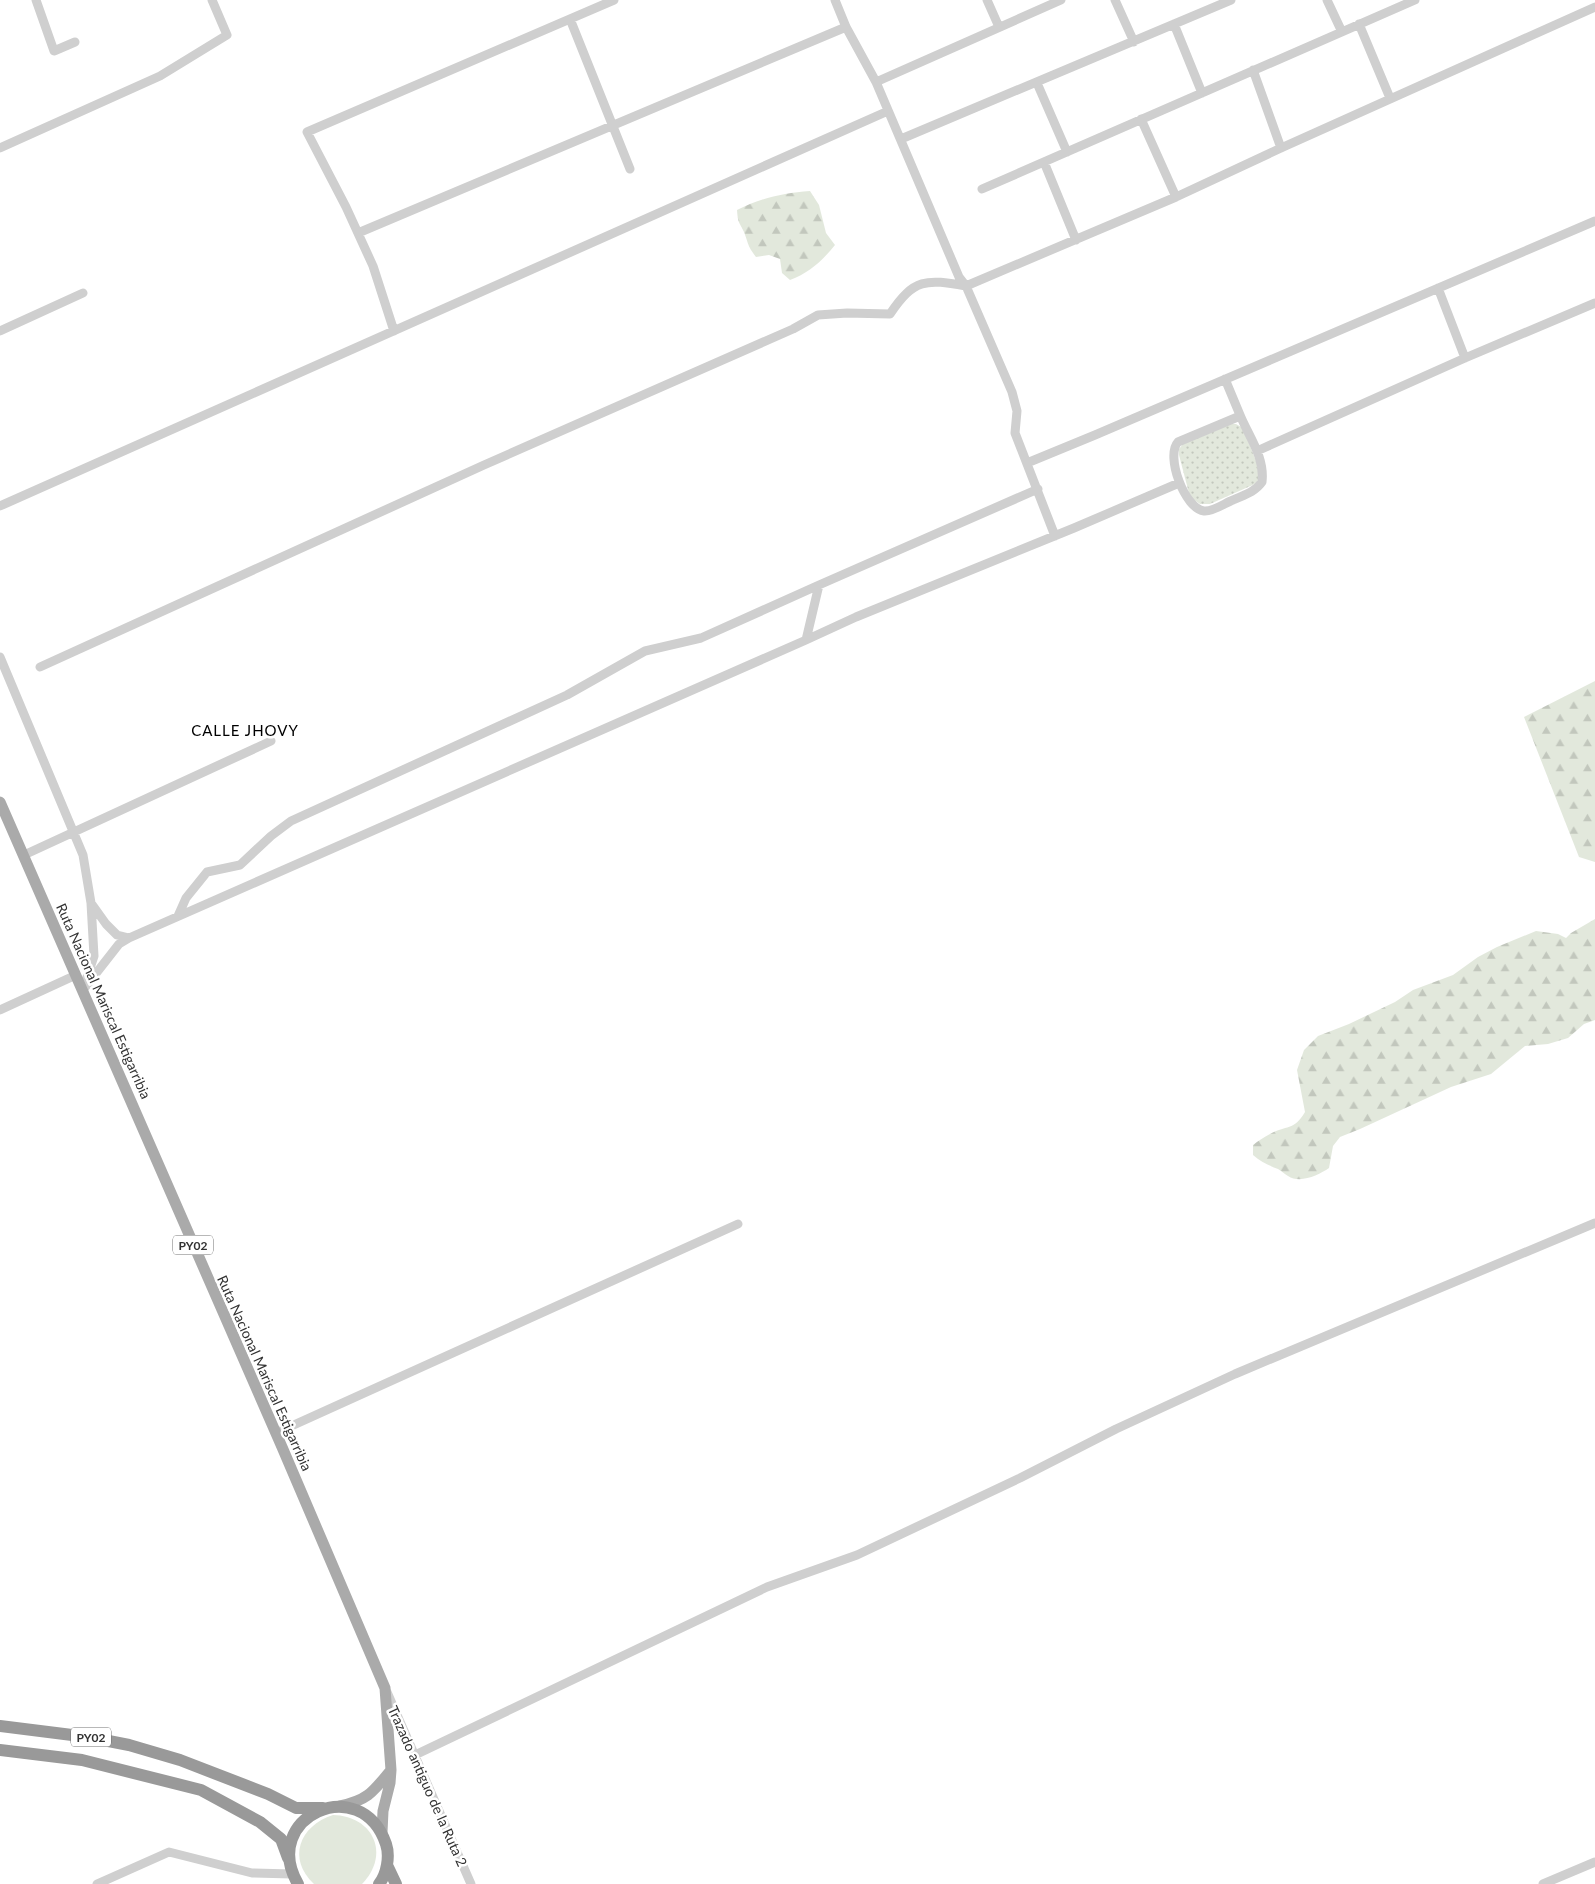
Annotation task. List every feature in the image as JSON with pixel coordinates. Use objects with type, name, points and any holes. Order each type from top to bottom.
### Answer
[{"type":"highway","name":"PY02","points":[[0,1726],[88,1737],[129,1745],[180,1760],[268,1794],[296,1808],[340,1806],[356,1810],[371,1818],[382,1832],[387,1848],[387,1865],[379,1884]]},
{"type":"highway","name":"PY02","points":[[0,1750],[82,1760],[201,1790],[260,1822],[281,1839],[295,1879]]},
{"type":"highway","name":"PY02","points":[[288,1858],[290,1842],[297,1827],[308,1816],[323,1808]]},
{"type":"highway","name":"PY02","points":[[387,1865],[396,1884]]},
{"type":"main road","name":"Ruta Nacional Mariscal Estigarribia","points":[[0,802],[276,1433],[385,1688],[391,1770],[390,1783],[383,1811],[382,1832]]},
{"type":"main road","name":"PY02","points":[[340,1806],[358,1802],[375,1790],[391,1770]]},
{"type":"street","points":[[37,0],[54,51],[75,42]]},
{"type":"street","points":[[0,148],[160,76],[227,36],[212,0]]},
{"type":"street","points":[[394,331],[373,266],[307,132],[614,0]]},
{"type":"street","points":[[835,0],[846,26],[876,82],[959,277],[966,286],[1012,392],[1017,411],[1015,433],[1055,536]]},
{"type":"street","points":[[987,0],[1000,27]]},
{"type":"street","points":[[876,82],[1061,0]]},
{"type":"street","points":[[1115,0],[1134,42]]},
{"type":"street","points":[[901,139],[1232,0]]},
{"type":"street","points":[[1327,0],[1342,32]]},
{"type":"street","points":[[982,189],[1415,0]]},
{"type":"street","points":[[40,667],[484,465],[793,329],[818,315],[847,313],[890,314],[902,295],[916,285],[938,281],[966,286],[1176,197],[1390,98],[1595,7]]},
{"type":"street","points":[[570,19],[630,169]]},
{"type":"street","points":[[1174,24],[1202,93]]},
{"type":"street","points":[[1359,24],[1390,98]]},
{"type":"street","points":[[358,233],[846,26]]},
{"type":"street","points":[[1253,70],[1281,148]]},
{"type":"street","points":[[1037,83],[1067,152]]},
{"type":"street","points":[[0,506],[888,111]]},
{"type":"street","points":[[1141,119],[1176,197]]},
{"type":"street","points":[[1044,162],[1076,240]]},
{"type":"street","points":[[1027,463],[1595,221]]},
{"type":"street","points":[[1438,288],[1465,358]]},
{"type":"street","points":[[0,331],[83,293]]},
{"type":"street","points":[[1257,451],[1465,358],[1595,303]]},
{"type":"street","points":[[1226,379],[1262,465],[1262,482],[1259,487],[1208,511],[1198,509],[1179,483],[1173,452],[1174,447],[1178,442],[1240,416]]},
{"type":"street","points":[[83,990],[119,944],[129,938],[856,617],[1179,483]]},
{"type":"street","points":[[178,916],[186,898],[208,872],[240,865],[271,836],[291,822],[567,695],[645,651],[701,638],[1038,489]]},
{"type":"street","points":[[806,640],[819,585]]},
{"type":"street","points":[[0,657],[83,855],[91,903],[94,956],[83,990]]},
{"type":"street","points":[[24,855],[271,741]]},
{"type":"street","points":[[91,903],[116,935],[129,938]]},
{"type":"street","points":[[0,1010],[76,975]]},
{"type":"street","points":[[414,1755],[767,1586],[857,1555],[1235,1374],[1595,1223]]},
{"type":"street","points":[[276,1433],[738,1224]]},
{"type":"street","name":"Trazado antiguo de la Ruta 2","points":[[385,1688],[471,1884]]},
{"type":"street","points":[[97,1884],[169,1852],[252,1873],[295,1879]]},
{"type":"street","points":[[1543,1884],[1595,1862]]},
{"type":"green space","points":[[810,191],[819,205],[826,233],[835,245],[815,266],[790,280],[782,273],[780,259],[769,255],[756,257],[739,222],[737,210],[772,197]]},
{"type":"green space","points":[[1231,424],[1236,424],[1243,428],[1260,471],[1260,478],[1255,484],[1210,504],[1200,504],[1190,497],[1179,449],[1183,444]]},
{"type":"green space","points":[[1595,681],[1595,862],[1579,857],[1524,717]]},
{"type":"green space","points":[[1595,919],[1595,1020],[1584,1024],[1568,1038],[1548,1044],[1525,1046],[1491,1074],[1451,1087],[1340,1137],[1333,1146],[1329,1168],[1315,1176],[1304,1179],[1293,1178],[1253,1155],[1253,1145],[1276,1131],[1293,1125],[1305,1112],[1297,1070],[1304,1050],[1318,1036],[1349,1024],[1395,1002],[1413,990],[1453,975],[1478,957],[1497,947],[1536,931],[1558,934],[1566,938]]},
{"type":"green space","points":[[333,1815],[347,1817],[358,1822],[367,1829],[373,1839],[376,1849],[375,1861],[371,1872],[362,1884],[314,1884],[301,1864],[299,1854],[305,1835],[321,1820]]},
{"type":"district","name":"CALLE JHOVY","points":[[245,730]]}]
